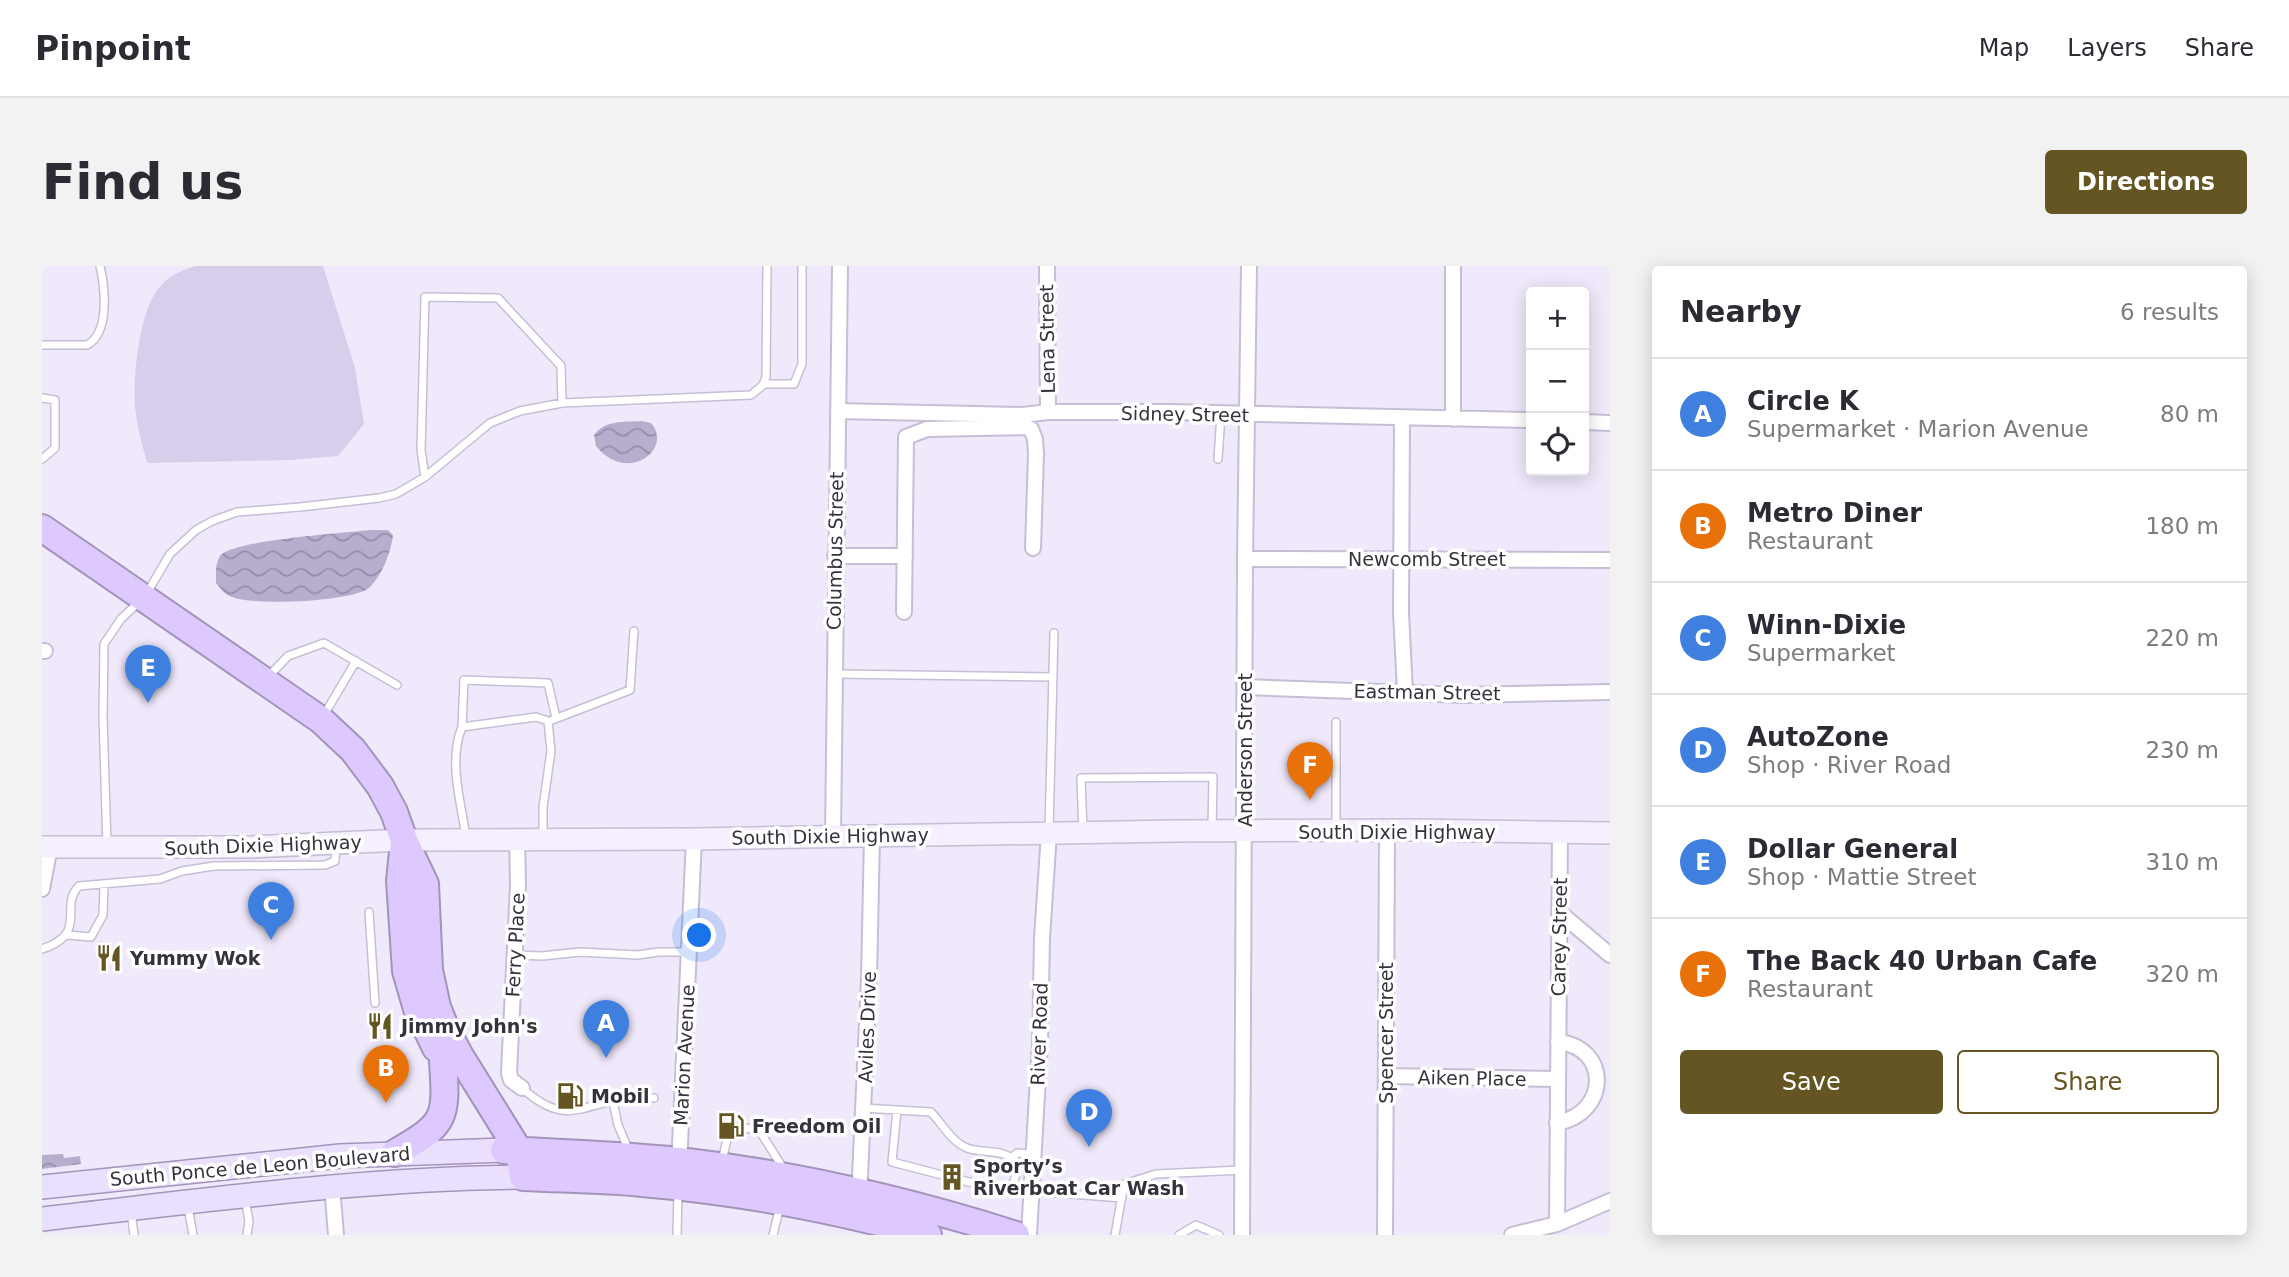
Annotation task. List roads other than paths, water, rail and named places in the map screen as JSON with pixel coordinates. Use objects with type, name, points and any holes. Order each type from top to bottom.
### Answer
[{"type":"highway","points":[[42,528],[321,720],[353,750],[380,786],[394,811],[404,841],[425,884],[429,970],[437,1007],[447,1032],[523,1177]]},
{"type":"highway","points":[[404,841],[400,881],[406,971],[417,1009],[443,1061],[511,1151]]},
{"type":"highway","points":[[395,1153],[431,1131],[439,1122],[444,1107],[443,1061]]},
{"type":"highway","name":"South Ponce de Leon Boulevard","points":[[511,1151],[632,1157],[679,1174],[785,1190]]},
{"type":"highway","name":"South Ponce de Leon Boulevard","points":[[523,1177],[679,1174],[720,1167],[928,1235]]},
{"type":"highway","name":"South Ponce de Leon Boulevard","points":[[860,1213],[946,1214],[1016,1235]]},
{"type":"main road","name":"South Dixie Highway","points":[[46,847],[181,848],[467,839],[694,839],[1083,832],[1610,833]]},
{"type":"main road","name":"South Ponce de Leon Boulevard","points":[[42,1187],[296,1159],[395,1153],[511,1151]]},
{"type":"main road","points":[[42,1195],[152,1183],[187,1171],[188,1187],[181,1192],[121,1200],[67,1216]]},
{"type":"main road","name":"South Ponce de Leon Boulevard","points":[[42,1219],[332,1186],[423,1179],[523,1177]]},
{"type":"street","name":"Columbus Street","points":[[833,836],[840,266]]},
{"type":"street","name":"Lena Street","points":[[1047,266],[1048,412]]},
{"type":"street","name":"Anderson Street","points":[[1242,1235],[1248,266]]},
{"type":"street","points":[[1453,266],[1453,419]]},
{"type":"street","name":"Sidney Street","points":[[838,411],[1526,420]]},
{"type":"street","points":[[904,612],[907,413]]},
{"type":"street","points":[[1402,418],[1401,558],[1405,691]]},
{"type":"street","points":[[1589,422],[1610,423]]},
{"type":"street","points":[[906,437],[927,429],[1031,429],[1036,454],[1033,548]]},
{"type":"street","points":[[835,556],[905,556]]},
{"type":"street","name":"Newcomb Street","points":[[1245,559],[1610,560]]},
{"type":"street","name":"Eastman Street","points":[[1245,687],[1465,695],[1610,692]]},
{"type":"street","name":"Spencer Street","points":[[1385,1235],[1387,831]]},
{"type":"street","name":"Carey Street","points":[[1557,1224],[1560,832]]},
{"type":"street","name":"River Road","points":[[1029,1235],[1049,833]]},
{"type":"street","name":"Aviles Drive","points":[[860,1213],[872,836]]},
{"type":"street","name":"Ferry Place","points":[[517,839],[518,885],[509,1073],[512,1080],[522,1088]]},
{"type":"street","name":"Marion Avenue","points":[[679,1174],[694,839]]},
{"type":"street","points":[[42,889],[46,847]]},
{"type":"street","points":[[1559,912],[1610,955]]},
{"type":"street","points":[[1557,1123],[1570,1121],[1592,1108],[1606,1086],[1605,1074],[1594,1053],[1584,1046],[1558,1042]]},
{"type":"street","name":"Aiken Place","points":[[1387,1076],[1557,1079]]},
{"type":"street","points":[[187,1171],[193,1202]]},
{"type":"street","points":[[332,1186],[336,1235]]},
{"type":"street","points":[[1512,1235],[1557,1224],[1610,1201]]},
{"type":"lane","points":[[42,345],[88,345],[94,342],[99,335],[104,303],[100,266]]},
{"type":"lane","points":[[107,848],[102,653],[104,643],[111,631],[143,598],[170,554],[196,530],[237,512],[379,498],[403,490],[425,477],[490,423],[520,411],[562,403],[744,397],[758,391],[763,384],[766,369],[767,266]]},
{"type":"lane","points":[[763,384],[794,384],[802,364],[802,266]]},
{"type":"lane","points":[[425,477],[421,450],[425,297],[498,298],[561,366],[562,403]]},
{"type":"lane","points":[[42,398],[55,400],[55,448],[42,459]]},
{"type":"lane","points":[[1218,459],[1220,414]]},
{"type":"lane","points":[[462,727],[536,717],[552,720],[630,690],[634,631]]},
{"type":"lane","points":[[1049,833],[1054,633]]},
{"type":"lane","points":[[265,680],[288,656],[324,643],[397,685]]},
{"type":"lane","points":[[321,720],[356,662]]},
{"type":"lane","points":[[834,674],[1053,677]]},
{"type":"lane","points":[[467,839],[459,799],[456,742],[462,727],[464,680],[548,683],[552,720],[551,751],[543,807],[543,839]]},
{"type":"lane","points":[[1336,722],[1336,831]]},
{"type":"lane","points":[[1083,832],[1082,778],[1108,777],[1213,777],[1212,831]]},
{"type":"lane","points":[[42,949],[67,935],[71,925],[75,890],[79,886],[160,879],[183,871],[239,865],[325,865],[335,861],[336,843]]},
{"type":"lane","points":[[181,848],[183,871]]},
{"type":"lane","points":[[67,935],[91,937],[103,915],[104,885]]},
{"type":"lane","points":[[369,912],[375,1003]]},
{"type":"lane","points":[[515,955],[542,956],[580,952],[638,955],[689,952]]},
{"type":"lane","points":[[522,1088],[538,1102],[561,1110],[588,1109],[626,1098],[654,1098]]},
{"type":"lane","points":[[612,1102],[618,1125],[632,1157]]},
{"type":"lane","points":[[863,1108],[897,1110],[931,1112],[964,1147],[993,1151],[1015,1161],[1016,1174],[1012,1188],[1004,1191],[892,1162],[897,1110]]},
{"type":"lane","points":[[720,1167],[730,1126],[759,1130],[785,1190],[773,1235]]},
{"type":"lane","points":[[1011,1158],[1017,1153],[1034,1154]]},
{"type":"lane","points":[[1115,1235],[1124,1184],[1156,1174],[1243,1170]]},
{"type":"lane","points":[[677,1235],[679,1174]]},
{"type":"lane","points":[[1032,1191],[1122,1198]]},
{"type":"lane","points":[[244,1196],[247,1235]]},
{"type":"lane","points":[[193,1202],[193,1235]]},
{"type":"lane","points":[[131,1209],[134,1235]]},
{"type":"lane","points":[[1179,1235],[1196,1225],[1219,1235]]},
{"type":"water","points":[[641,421],[651,423],[657,433],[652,452],[644,459],[621,463],[608,457],[596,446],[594,435],[603,427]]},
{"type":"water","points":[[388,530],[393,535],[392,542],[378,577],[369,588],[359,593],[302,601],[243,600],[229,596],[216,583],[218,559],[229,550],[315,535]]},
{"type":"water","points":[[63,1154],[64,1158],[80,1156],[81,1164],[42,1169],[42,1155]]},
{"type":"place","name":"Dollar General","points":[[148,703]]},
{"type":"place","name":"The Back 40 Urban Cafe","points":[[1310,800]]},
{"type":"place","name":"Winn-Dixie","points":[[271,940]]},
{"type":"place","name":"Yummy Wok","points":[[109,958]]},
{"type":"place","name":"Jimmy John's","points":[[380,1026]]},
{"type":"place","name":"Circle K","points":[[606,1058]]},
{"type":"place","name":"Mobil","points":[[570,1096]]},
{"type":"place","name":"Metro Diner","points":[[386,1103]]},
{"type":"place","name":"Freedom Oil","points":[[731,1126]]},
{"type":"place","name":"AutoZone","points":[[1089,1147]]},
{"type":"place","name":"Sporty’s Riverboat Car Wash","points":[[952,1177]]}]
